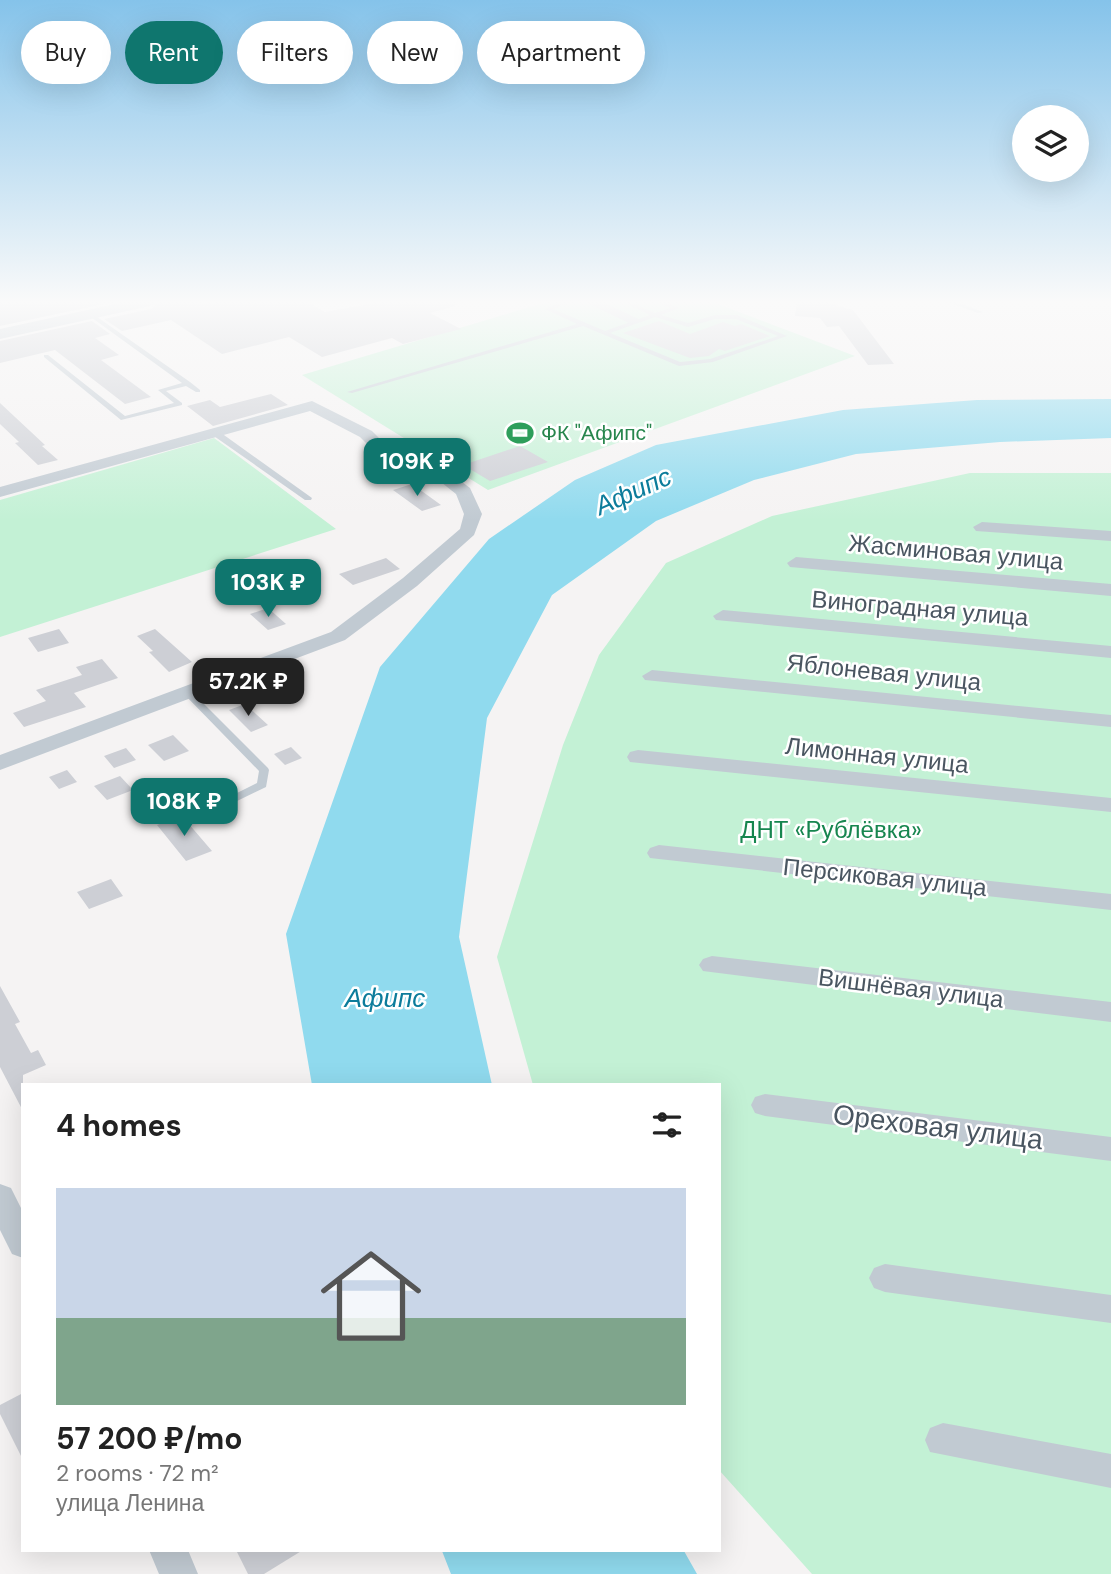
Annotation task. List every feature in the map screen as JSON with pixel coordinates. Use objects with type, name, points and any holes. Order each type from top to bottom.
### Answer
[{"type":"street","points":[[0,472],[8,490],[312,406],[366,434],[383,451],[418,456],[464,492],[472,514],[468,531],[410,582],[338,636],[0,763]]},
{"type":"street","points":[[982,527],[1111,537]]},
{"type":"street","name":"Жасминовая улица","points":[[796,563],[1111,590]]},
{"type":"street","name":"Виноградная улица","points":[[723,616],[1111,652]]},
{"type":"street","name":"Яблоневая улица","points":[[652,676],[1111,721]]},
{"type":"street","name":"Лимонная улица","points":[[638,757],[1111,805]]},
{"type":"street","name":"Персиковая улица","points":[[659,853],[1111,902]]},
{"type":"street","name":"Вишнёвая улица","points":[[712,965],[1111,1012]]},
{"type":"street","name":"Ореховая улица","points":[[765,1105],[1111,1149]]},
{"type":"street","points":[[0,1197],[21,1241]]},
{"type":"street","points":[[885,1278],[1111,1309]]},
{"type":"street","points":[[943,1440],[1111,1471]]},
{"type":"street","points":[[168,1552],[179,1574]]},
{"type":"lane","points":[[69,374],[124,418],[180,404],[162,390],[188,383]]},
{"type":"lane","points":[[176,374],[198,391]]},
{"type":"lane","points":[[350,392],[410,374]]},
{"type":"lane","points":[[214,432],[308,498]]},
{"type":"lane","points":[[186,691],[264,770],[262,785],[231,800]]},
{"type":"green space","points":[[304,374],[804,374],[488,490]]},
{"type":"green space","points":[[214,438],[336,529],[0,637],[0,500]]},
{"type":"green space","name":"ДНТ «Рублёвка»","points":[[970,473],[1111,473],[1111,1574],[812,1574],[721,1472],[721,1083],[532,1083],[497,957],[563,745],[599,655],[666,563],[772,516]]},
{"type":"water","name":"Афипс","points":[[1111,399],[1111,438],[1000,442],[856,454],[754,480],[656,521],[552,595],[487,718],[459,937],[492,1083],[312,1083],[286,934],[380,667],[489,539],[575,480],[656,445],[843,410],[977,400]]},
{"type":"water","points":[[442,1552],[685,1552],[697,1574],[451,1574]]},
{"type":"building","points":[[87,374],[121,374],[151,397],[125,404]]},
{"type":"building","points":[[271,394],[288,405],[213,426],[187,406],[210,400],[220,407]]},
{"type":"building","points":[[0,403],[58,460],[38,465],[15,443],[19,442],[0,424]]},
{"type":"building","points":[[520,446],[548,462],[490,481],[463,465]]},
{"type":"building","points":[[412,484],[441,505],[422,511],[393,490]]},
{"type":"building","points":[[386,558],[400,569],[353,585],[339,574]]},
{"type":"building","points":[[268,608],[286,624],[268,630],[250,614]]},
{"type":"building","points":[[59,629],[69,643],[38,652],[28,638]]},
{"type":"building","points":[[155,629],[192,662],[169,672],[137,636]]},
{"type":"building","points":[[102,659],[118,678],[74,693],[86,707],[24,727],[13,713],[46,701],[36,690],[82,675],[76,667]]},
{"type":"building","points":[[245,704],[268,725],[251,732],[229,710]]},
{"type":"building","points":[[173,735],[189,751],[164,761],[148,745]]},
{"type":"building","points":[[291,747],[302,758],[285,765],[274,754]]},
{"type":"building","points":[[126,748],[136,760],[114,768],[104,756]]},
{"type":"building","points":[[67,770],[77,782],[59,789],[49,777]]},
{"type":"building","points":[[120,776],[133,790],[107,800],[94,786]]},
{"type":"building","points":[[182,816],[212,851],[186,861],[157,825]]},
{"type":"building","points":[[111,879],[123,896],[89,909],[77,892]]},
{"type":"building","points":[[0,986],[20,1022],[15,1024],[31,1053],[38,1050],[46,1065],[23,1075],[21,1107],[0,1067]]},
{"type":"building","points":[[21,1394],[21,1456],[0,1414],[0,1405]]},
{"type":"building","points":[[237,1552],[300,1552],[264,1574],[248,1574]]},
{"type":"place","name":"ФК \"Афипс\"","points":[[520,433]]}]
